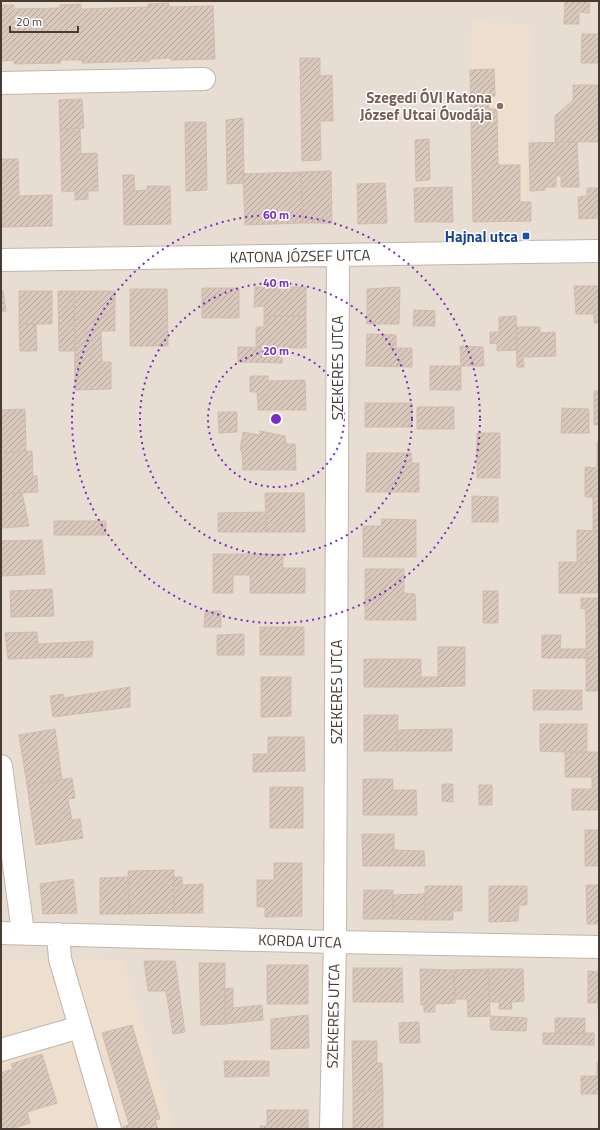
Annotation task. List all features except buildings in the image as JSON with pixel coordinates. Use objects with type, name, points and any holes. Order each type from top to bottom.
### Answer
[{"type":"street","points":[[1,83],[204,79]]},
{"type":"street","name":"KATONA JÓZSEF UTCA","points":[[1,260],[599,251]]},
{"type":"street","name":"SZEKERES UTCA","points":[[331,1129],[335,942],[338,255]]},
{"type":"street","points":[[1,766],[23,933]]},
{"type":"street","name":"KORDA UTCA","points":[[1,933],[335,942],[599,946]]},
{"type":"street","points":[[58,934],[60,959],[110,1129]]},
{"type":"street","points":[[1,1050],[80,1027]]},
{"type":"shaded area","points":[[1,1],[599,1],[599,1129],[1,1129]]},
{"type":"shaded area","name":"Szegedi ÓVI Katona József Utcai Óvodája","points":[[472,21],[530,25],[529,143],[531,221],[473,222],[470,70]]},
{"type":"shaded area","points":[[1,958],[123,960],[174,1129],[1,1129]]},
{"type":"place","name":"Szegedi ÓVI Katona József Utcai Óvodája","points":[[500,106]]},
{"type":"place","name":"Hajnal utca","points":[[526,236]]}]
